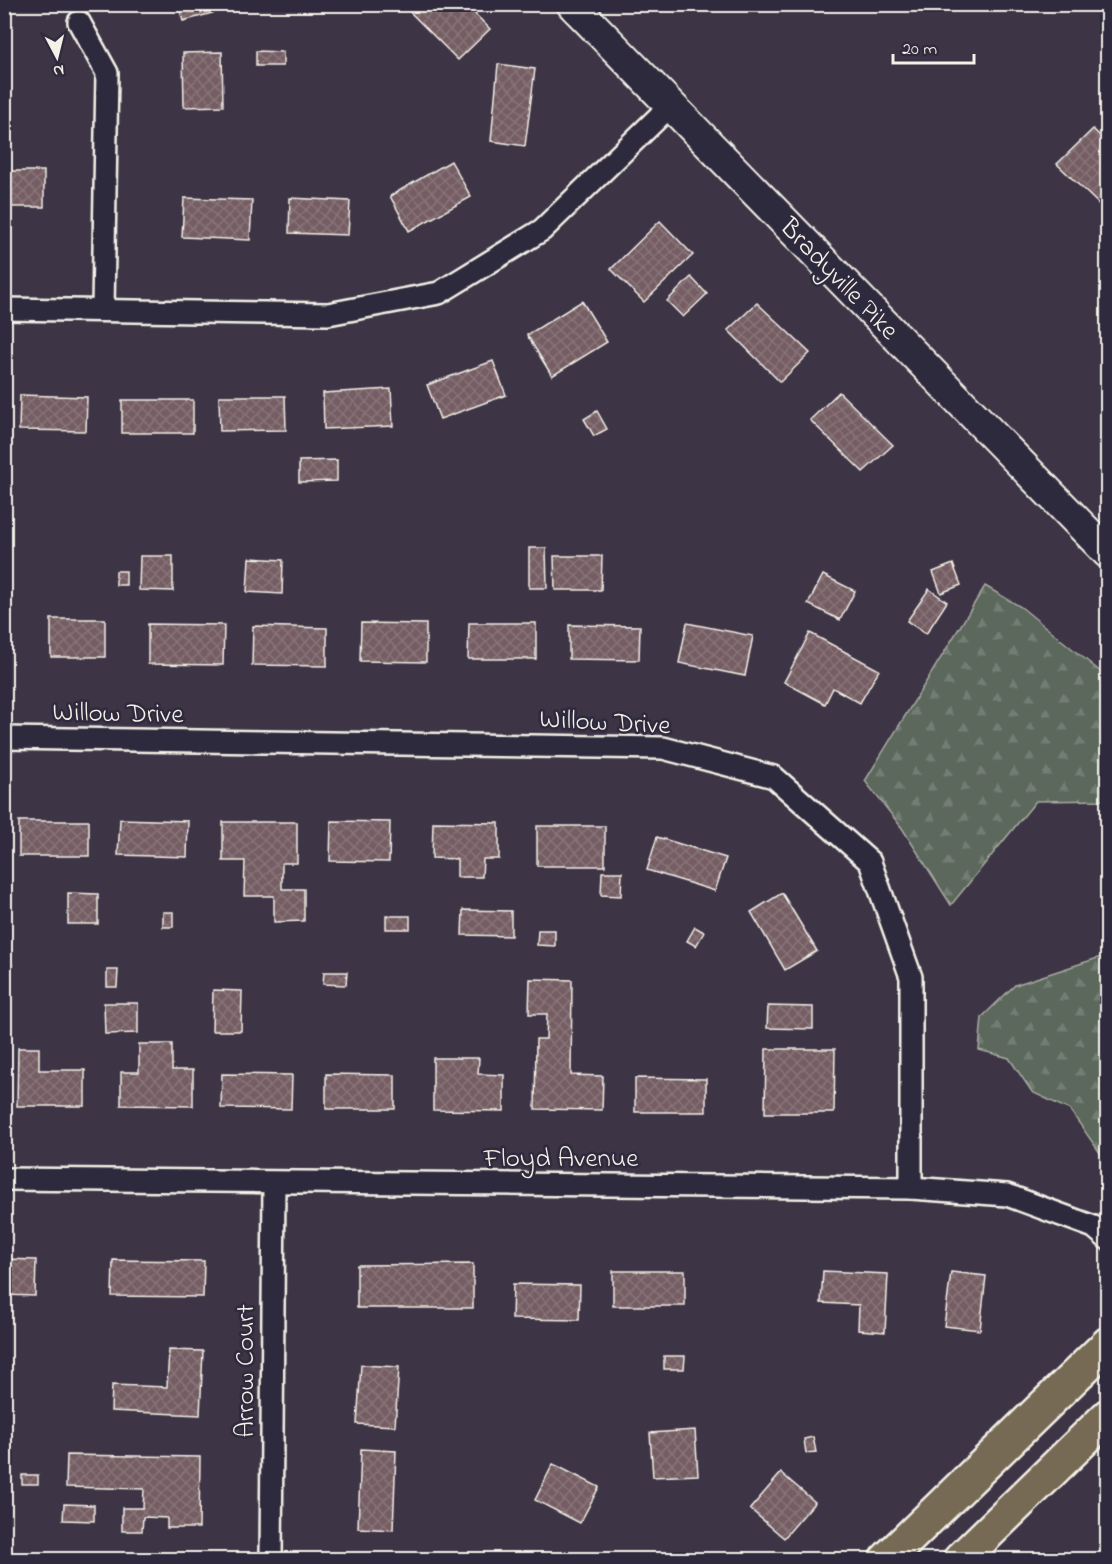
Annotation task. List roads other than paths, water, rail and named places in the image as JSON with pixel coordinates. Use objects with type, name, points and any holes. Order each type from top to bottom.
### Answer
[{"type":"highway","points":[[886,1560],[1107,1344]]},
{"type":"highway","points":[[960,1560],[1107,1416]]},
{"type":"main road","name":"Bradyville Pike","points":[[572,4],[1107,553]]},
{"type":"street","points":[[79,22],[107,73],[103,309]]},
{"type":"street","points":[[4,309],[328,314],[439,293],[542,230],[670,105]]},
{"type":"street","name":"Willow Drive","points":[[4,738],[663,748],[774,777],[870,862],[911,977],[911,1188]]},
{"type":"street","name":"Floyd Avenue","points":[[4,1179],[911,1188],[1007,1195],[1094,1227],[1107,1239]]},
{"type":"street","name":"Arrow Court","points":[[271,1560],[274,1183]]}]
